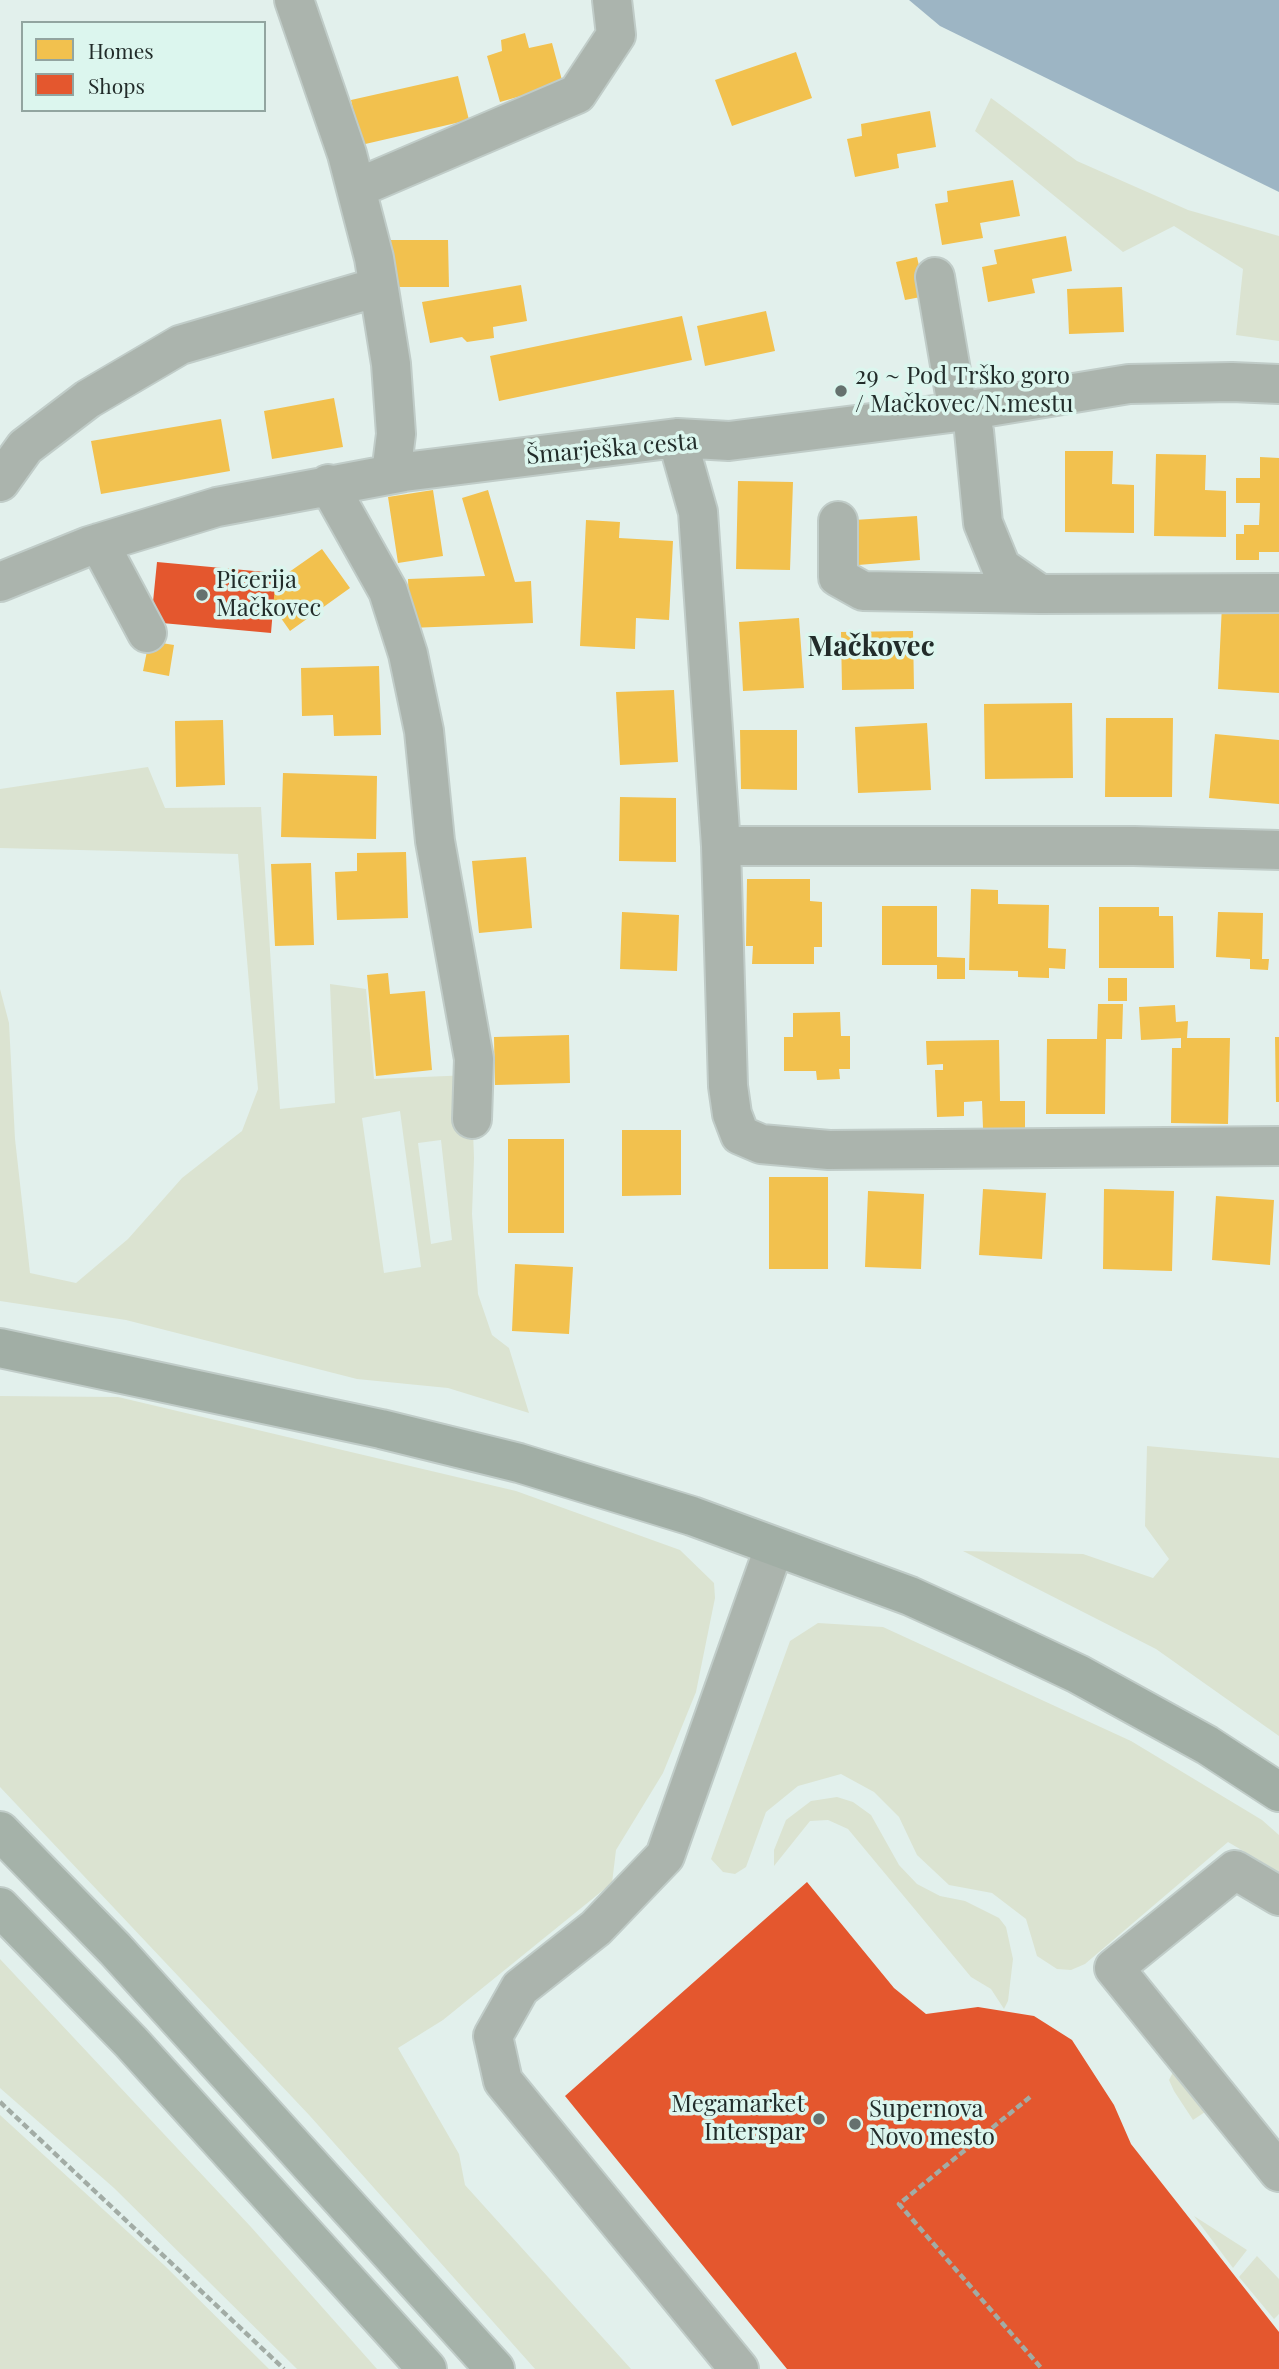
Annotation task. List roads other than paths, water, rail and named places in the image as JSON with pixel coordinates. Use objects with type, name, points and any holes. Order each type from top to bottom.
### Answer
[{"type":"highway","points":[[0,1831],[115,1949],[495,2369]]},
{"type":"highway","points":[[0,1907],[131,2042],[427,2369]]},
{"type":"main road","points":[[0,1348],[381,1429],[519,1463],[692,1516],[910,1596],[1078,1674],[1207,1745],[1279,1792]]},
{"type":"street","points":[[369,183],[577,94],[616,35],[612,0]]},
{"type":"street","points":[[306,3],[347,154],[378,287],[391,364],[396,434],[391,474]]},
{"type":"street","points":[[935,277],[966,421],[983,523],[1001,567],[1040,594]]},
{"type":"street","points":[[0,482],[26,447],[88,399],[180,345],[378,287]]},
{"type":"street","name":"Šmarješka cesta","points":[[0,582],[99,543],[217,507],[391,474],[677,438],[729,441],[966,421],[1129,384],[1279,384]]},
{"type":"street","points":[[677,438],[698,512],[721,846],[728,1086],[732,1114],[740,1135],[761,1144],[829,1150],[1279,1146]]},
{"type":"street","points":[[328,484],[388,591],[408,654],[424,731],[435,841],[474,1059],[472,1119]]},
{"type":"street","points":[[838,521],[838,577],[863,591],[1040,594],[1279,593]]},
{"type":"street","points":[[99,543],[146,633]]},
{"type":"street","points":[[721,846],[1120,846],[1279,850]]},
{"type":"street","points":[[739,2369],[503,2081],[493,2036],[520,1988],[596,1928],[665,1856],[774,1548]]},
{"type":"street","points":[[1279,1896],[1235,1870],[1114,1968],[1279,2172]]},
{"type":"water","points":[[909,0],[1279,0],[1279,192],[940,26]]},
{"type":"place","name":"29 ~ Pod Trško goro / Mačkovec/N.mestu","points":[[841,391]]},
{"type":"place","name":"Picerija Mačkovec","points":[[202,595]]},
{"type":"place","name":"Megamarket Interspar","points":[[819,2119]]},
{"type":"place","name":"Supernova Novo mesto","points":[[855,2124]]},
{"type":"district","name":"Mačkovec","points":[[871,647]]}]
